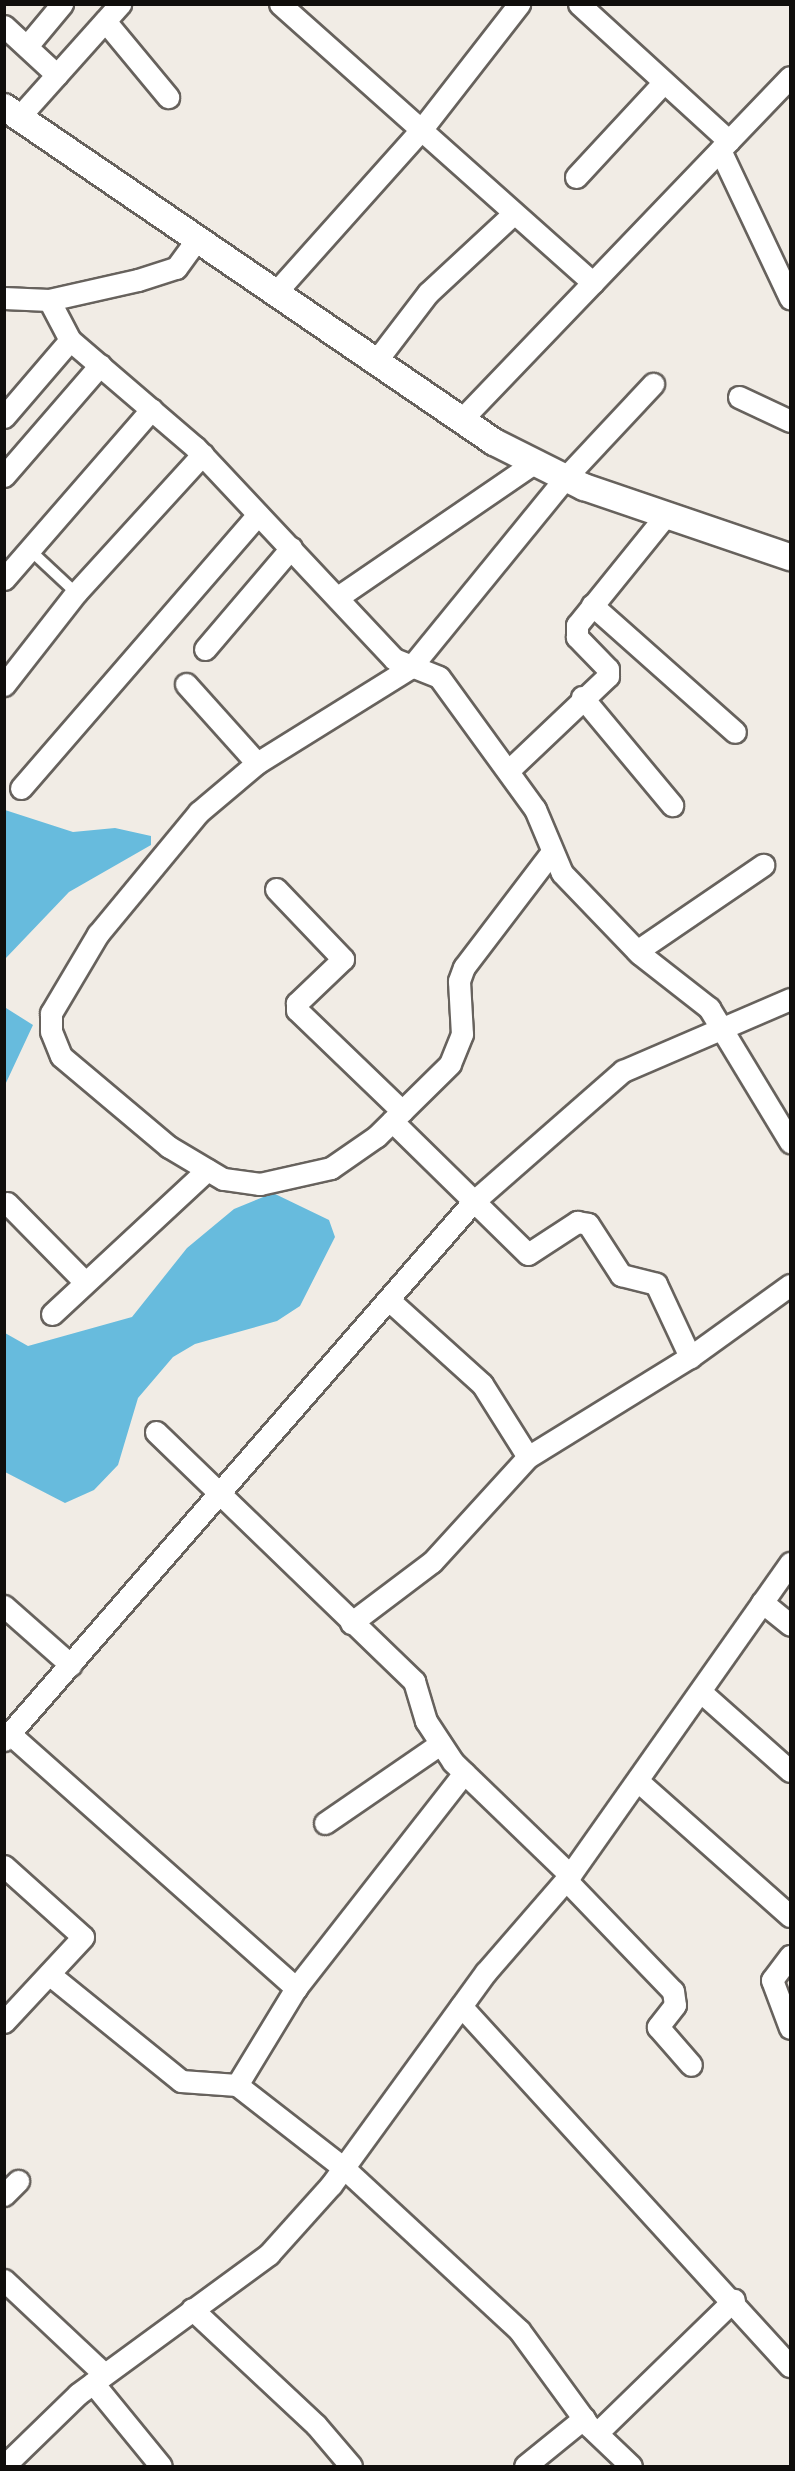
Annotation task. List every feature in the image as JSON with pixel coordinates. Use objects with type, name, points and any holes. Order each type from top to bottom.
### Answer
[{"type":"street","points":[[27,46],[62,4]]},
{"type":"street","points":[[120,4],[57,75],[12,112],[461,420],[534,463],[565,478],[790,557]]},
{"type":"street","points":[[280,4],[592,283]]},
{"type":"street","points":[[276,292],[421,130],[519,4]]},
{"type":"street","points":[[579,4],[664,82],[724,146],[790,298]]},
{"type":"street","points":[[105,21],[168,97]]},
{"type":"street","points":[[4,26],[57,75]]},
{"type":"street","points":[[461,420],[790,78]]},
{"type":"street","points":[[576,177],[664,82]]},
{"type":"street","points":[[376,361],[428,293],[514,213]]},
{"type":"street","points":[[4,298],[49,300],[176,268],[198,238]]},
{"type":"street","points":[[49,300],[70,340],[202,454],[394,659],[439,677],[535,809],[551,853],[573,886],[637,951],[697,996],[723,1024],[790,1142]]},
{"type":"street","points":[[4,417],[70,340]]},
{"type":"street","points":[[4,476],[100,365]]},
{"type":"street","points":[[551,853],[464,967],[459,981],[462,1034],[450,1064],[397,1116],[331,1168],[260,1184],[207,1170],[169,1147],[61,1056],[51,1031],[51,1013],[98,934],[146,870],[199,812],[257,763],[411,667],[565,478],[653,384]]},
{"type":"street","points":[[739,397],[790,421]]},
{"type":"street","points":[[4,579],[152,409]]},
{"type":"street","points":[[4,685],[76,593],[202,454]]},
{"type":"street","points":[[338,597],[534,463]]},
{"type":"street","points":[[21,788],[258,514]]},
{"type":"street","points":[[508,771],[609,672],[576,632],[592,605],[666,515]]},
{"type":"street","points":[[205,649],[291,548]]},
{"type":"street","points":[[592,605],[735,732]]},
{"type":"street","points":[[186,684],[257,763]]},
{"type":"street","points":[[582,697],[672,805]]},
{"type":"street","points":[[637,951],[762,865]]},
{"type":"street","points":[[276,889],[343,959],[297,1003],[301,1016],[397,1116],[472,1203],[528,1254],[577,1222],[588,1224],[621,1275],[656,1284],[690,1357]]},
{"type":"street","points":[[297,1988],[7,1737],[221,1497],[472,1203],[623,1071],[723,1024],[790,999]]},
{"type":"street","points":[[52,1314],[207,1170]]},
{"type":"street","points":[[7,1203],[86,1282]]},
{"type":"street","points":[[351,1623],[432,1562],[528,1458],[690,1357],[790,1285]]},
{"type":"street","points":[[390,1301],[482,1384],[528,1458]]},
{"type":"street","points":[[156,1432],[351,1623],[414,1681],[440,1744],[464,1773],[568,1877],[673,1991],[675,2005],[657,2027],[691,2065]]},
{"type":"street","points":[[13,2458],[98,2379],[192,2308],[269,2254],[345,2169],[461,2006],[568,1877],[639,1782],[790,1563]]},
{"type":"street","points":[[762,1602],[790,1626]]},
{"type":"street","points":[[4,1606],[72,1665]]},
{"type":"street","points":[[701,1692],[790,1771]]},
{"type":"street","points":[[325,1823],[440,1744]]},
{"type":"street","points":[[237,2085],[297,1988],[464,1773]]},
{"type":"street","points":[[639,1782],[790,1916]]},
{"type":"street","points":[[4,1866],[82,1935],[4,2022]]},
{"type":"street","points":[[790,1956],[771,1980],[790,2028]]},
{"type":"street","points":[[49,1974],[181,2081],[237,2085],[345,2169],[519,2330],[590,2426],[631,2466]]},
{"type":"street","points":[[461,2006],[734,2300],[790,2366]]},
{"type":"street","points":[[4,2280],[98,2379],[161,2466]]},
{"type":"street","points":[[525,2466],[590,2426],[734,2300]]},
{"type":"street","points":[[192,2308],[316,2425],[351,2466]]},
{"type":"lane","points":[[30,550],[76,593]]},
{"type":"water","points":[[5,810],[73,832],[115,828],[151,836],[151,845],[69,892],[5,959]]},
{"type":"water","points":[[5,994],[6,1008],[33,1025],[5,1085]]},
{"type":"water","points":[[273,1193],[329,1220],[335,1237],[300,1306],[277,1321],[195,1344],[173,1357],[138,1398],[118,1465],[94,1490],[65,1503],[5,1472],[5,1333],[28,1346],[132,1317],[187,1248],[234,1209]]}]
